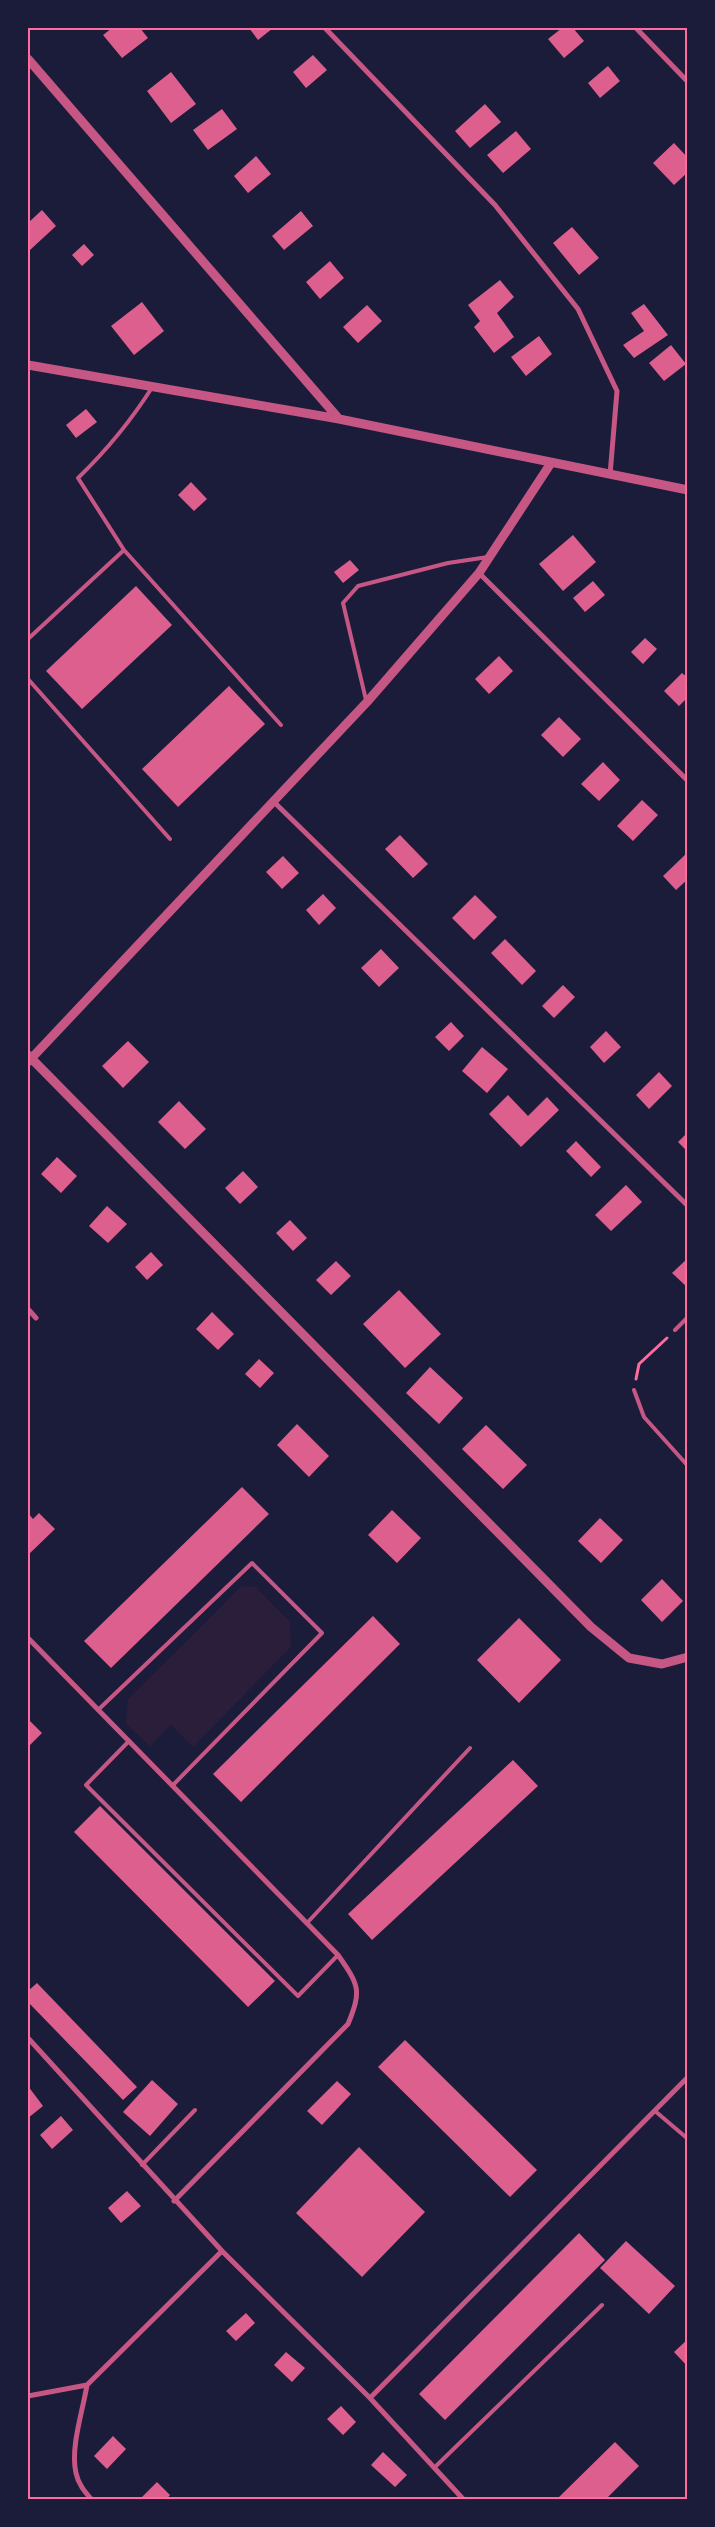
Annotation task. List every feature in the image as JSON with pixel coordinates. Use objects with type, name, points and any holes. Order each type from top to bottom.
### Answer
[{"type":"street","points":[[326,28],[495,205],[578,309],[617,391],[610,476]]},
{"type":"street","points":[[636,28],[688,82]]},
{"type":"street","points":[[28,59],[339,419]]},
{"type":"street","points":[[28,365],[339,419],[610,476],[688,490]]},
{"type":"street","points":[[551,463],[479,573],[367,702],[29,1059],[591,1627],[629,1658],[662,1664],[688,1657]]},
{"type":"street","points":[[479,573],[688,781]]},
{"type":"street","points":[[274,802],[688,1206]]},
{"type":"street","points":[[28,1309],[36,1318]]},
{"type":"street","points":[[28,1638],[338,1955],[354,1978],[358,2000],[348,2024],[174,2201]]},
{"type":"street","points":[[28,2038],[222,2252],[370,2398],[464,2500]]},
{"type":"street","points":[[370,2398],[688,2077]]},
{"type":"street","points":[[28,2396],[87,2385],[222,2252]]},
{"type":"street","points":[[87,2385],[74,2454],[76,2474],[82,2488],[92,2500]]},
{"type":"lane","points":[[153,386],[134,418],[110,448],[78,478],[124,550],[281,725]]},
{"type":"lane","points":[[28,639],[124,550]]},
{"type":"lane","points":[[367,702],[343,603],[358,586],[448,562],[490,556]]},
{"type":"lane","points":[[28,679],[170,839]]},
{"type":"lane","points":[[675,1330],[688,1317]]},
{"type":"lane","points":[[634,1390],[644,1417],[688,1466]]},
{"type":"lane","points":[[98,1711],[252,1562],[322,1633],[172,1785]]},
{"type":"lane","points":[[129,1741],[86,1785],[298,1996],[338,1955]]},
{"type":"lane","points":[[306,1923],[470,1748]]},
{"type":"lane","points":[[142,2165],[195,2110]]},
{"type":"lane","points":[[655,2110],[688,2139]]},
{"type":"lane","points":[[435,2467],[602,2305]]},
{"type":"path","points":[[634,1390],[639,1364],[675,1330]]},
{"type":"shaded area","points":[[242,1586],[256,1587],[290,1622],[291,1647],[193,1747],[171,1725],[150,1746],[126,1724],[128,1699]]},
{"type":"building","points":[[112,28],[140,28],[148,38],[122,58],[103,35]]},
{"type":"building","points":[[249,28],[273,28],[258,40]]},
{"type":"building","points":[[562,28],[573,28],[584,41],[564,58],[548,39]]},
{"type":"building","points":[[313,55],[327,70],[306,88],[293,72]]},
{"type":"building","points":[[608,66],[620,81],[600,98],[588,83]]},
{"type":"building","points":[[171,72],[196,104],[171,123],[147,91]]},
{"type":"building","points":[[485,104],[501,122],[470,148],[455,131]]},
{"type":"building","points":[[222,109],[237,129],[208,150],[193,130]]},
{"type":"building","points":[[516,131],[531,149],[503,173],[487,155]]},
{"type":"building","points":[[674,143],[688,158],[688,172],[674,185],[653,163]]},
{"type":"building","points":[[256,156],[271,174],[248,193],[234,176]]},
{"type":"building","points":[[42,210],[56,226],[30,250],[28,247],[28,223]]},
{"type":"building","points":[[301,211],[313,226],[284,250],[272,236]]},
{"type":"building","points":[[572,227],[599,258],[579,275],[553,243]]},
{"type":"building","points":[[84,244],[94,255],[82,266],[72,255]]},
{"type":"building","points":[[330,261],[344,278],[320,299],[306,282]]},
{"type":"building","points":[[500,280],[514,297],[497,313],[514,337],[494,353],[474,327],[480,321],[468,305]]},
{"type":"building","points":[[142,302],[164,331],[134,355],[111,326]]},
{"type":"building","points":[[644,304],[668,335],[634,358],[623,345],[644,331],[631,313]]},
{"type":"building","points":[[367,305],[382,321],[358,343],[343,327]]},
{"type":"building","points":[[539,336],[552,354],[526,376],[511,357]]},
{"type":"building","points":[[671,345],[686,364],[664,381],[649,363]]},
{"type":"building","points":[[86,409],[97,422],[76,438],[66,425]]},
{"type":"building","points":[[191,482],[207,499],[194,511],[178,495]]},
{"type":"building","points":[[573,535],[596,562],[563,591],[539,564]]},
{"type":"building","points":[[350,560],[359,570],[343,583],[334,572]]},
{"type":"building","points":[[593,581],[605,595],[585,612],[573,598]]},
{"type":"building","points":[[136,586],[172,625],[82,709],[46,671]]},
{"type":"building","points":[[645,638],[657,649],[643,664],[631,652]]},
{"type":"building","points":[[499,656],[513,671],[489,694],[475,679]]},
{"type":"building","points":[[682,673],[688,678],[688,697],[679,706],[664,691]]},
{"type":"building","points":[[229,686],[265,724],[178,807],[142,769]]},
{"type":"building","points":[[559,717],[581,739],[563,757],[541,735]]},
{"type":"building","points":[[603,762],[620,780],[599,801],[581,784]]},
{"type":"building","points":[[642,800],[658,815],[633,841],[617,826]]},
{"type":"building","points":[[400,835],[428,864],[413,878],[385,849]]},
{"type":"building","points":[[688,852],[688,879],[676,890],[663,876]]},
{"type":"building","points":[[283,856],[299,873],[282,889],[266,872]]},
{"type":"building","points":[[323,894],[336,908],[319,925],[306,910]]},
{"type":"building","points":[[475,895],[497,917],[474,940],[452,918]]},
{"type":"building","points":[[505,939],[536,971],[522,985],[491,953]]},
{"type":"building","points":[[381,949],[399,968],[379,987],[361,968]]},
{"type":"building","points":[[563,985],[575,997],[554,1018],[542,1006]]},
{"type":"building","points":[[451,1022],[464,1036],[449,1051],[435,1037]]},
{"type":"building","points":[[606,1031],[621,1047],[604,1063],[590,1047]]},
{"type":"building","points":[[128,1041],[149,1062],[123,1088],[102,1066]]},
{"type":"building","points":[[482,1047],[508,1069],[487,1093],[462,1071]]},
{"type":"building","points":[[659,1072],[672,1086],[649,1109],[636,1095]]},
{"type":"building","points":[[508,1095],[528,1116],[547,1097],[559,1110],[521,1147],[489,1114]]},
{"type":"building","points":[[179,1101],[206,1129],[185,1149],[158,1122]]},
{"type":"building","points":[[688,1132],[688,1152],[678,1142]]},
{"type":"building","points":[[576,1141],[601,1167],[591,1177],[566,1151]]},
{"type":"building","points":[[57,1157],[77,1176],[61,1193],[41,1174]]},
{"type":"building","points":[[243,1171],[258,1187],[240,1204],[225,1188]]},
{"type":"building","points":[[626,1185],[642,1202],[611,1231],[595,1215]]},
{"type":"building","points":[[107,1206],[127,1224],[108,1243],[89,1226]]},
{"type":"building","points":[[290,1220],[307,1238],[293,1251],[276,1233]]},
{"type":"building","points":[[151,1252],[163,1265],[147,1280],[135,1267]]},
{"type":"building","points":[[688,1258],[688,1288],[672,1273]]},
{"type":"building","points":[[336,1261],[351,1276],[331,1295],[316,1280]]},
{"type":"building","points":[[399,1290],[441,1334],[405,1368],[363,1324]]},
{"type":"building","points":[[212,1312],[234,1334],[218,1350],[196,1329]]},
{"type":"building","points":[[259,1359],[274,1373],[260,1388],[245,1374]]},
{"type":"building","points":[[430,1367],[463,1398],[439,1424],[406,1393]]},
{"type":"building","points":[[297,1424],[329,1456],[309,1477],[277,1445]]},
{"type":"building","points":[[486,1425],[527,1465],[503,1489],[462,1449]]},
{"type":"building","points":[[242,1487],[269,1514],[111,1668],[84,1641]]},
{"type":"building","points":[[392,1510],[421,1538],[397,1563],[368,1535]]},
{"type":"building","points":[[28,1513],[33,1519],[39,1513],[55,1529],[28,1555]]},
{"type":"building","points":[[600,1518],[623,1540],[601,1563],[578,1541]]},
{"type":"building","points":[[662,1579],[683,1601],[662,1622],[641,1600]]},
{"type":"building","points":[[373,1616],[400,1644],[241,1802],[213,1774]]},
{"type":"building","points":[[519,1618],[561,1660],[519,1703],[477,1660]]},
{"type":"building","points":[[28,1719],[42,1733],[28,1747]]},
{"type":"building","points":[[513,1760],[538,1786],[372,1940],[348,1914]]},
{"type":"building","points":[[100,1806],[275,1981],[248,2007],[74,1832]]},
{"type":"building","points":[[37,1983],[137,2087],[123,2100],[28,2002],[28,1991]]},
{"type":"building","points":[[405,2040],[537,2170],[510,2197],[378,2067]]},
{"type":"building","points":[[152,2080],[178,2104],[150,2136],[123,2112]]},
{"type":"building","points":[[337,2081],[351,2094],[322,2125],[307,2111]]},
{"type":"building","points":[[28,2086],[43,2106],[28,2118]]},
{"type":"building","points":[[61,2116],[73,2130],[52,2149],[40,2135]]},
{"type":"building","points":[[359,2147],[425,2212],[362,2277],[296,2213]]},
{"type":"building","points":[[127,2191],[141,2206],[121,2223],[108,2208]]},
{"type":"building","points":[[579,2233],[605,2260],[445,2420],[419,2394]]},
{"type":"building","points":[[626,2241],[675,2286],[649,2314],[600,2268]]},
{"type":"building","points":[[246,2313],[255,2323],[236,2341],[226,2331]]},
{"type":"building","points":[[688,2339],[688,2367],[674,2352]]},
{"type":"building","points":[[286,2352],[305,2368],[292,2382],[274,2365]]},
{"type":"building","points":[[341,2406],[356,2422],[343,2435],[327,2419]]},
{"type":"building","points":[[113,2436],[126,2449],[107,2469],[94,2456]]},
{"type":"building","points":[[615,2442],[639,2466],[605,2500],[556,2500]]},
{"type":"building","points":[[383,2452],[407,2475],[395,2487],[371,2465]]},
{"type":"building","points":[[157,2482],[170,2495],[166,2500],[139,2500]]}]
